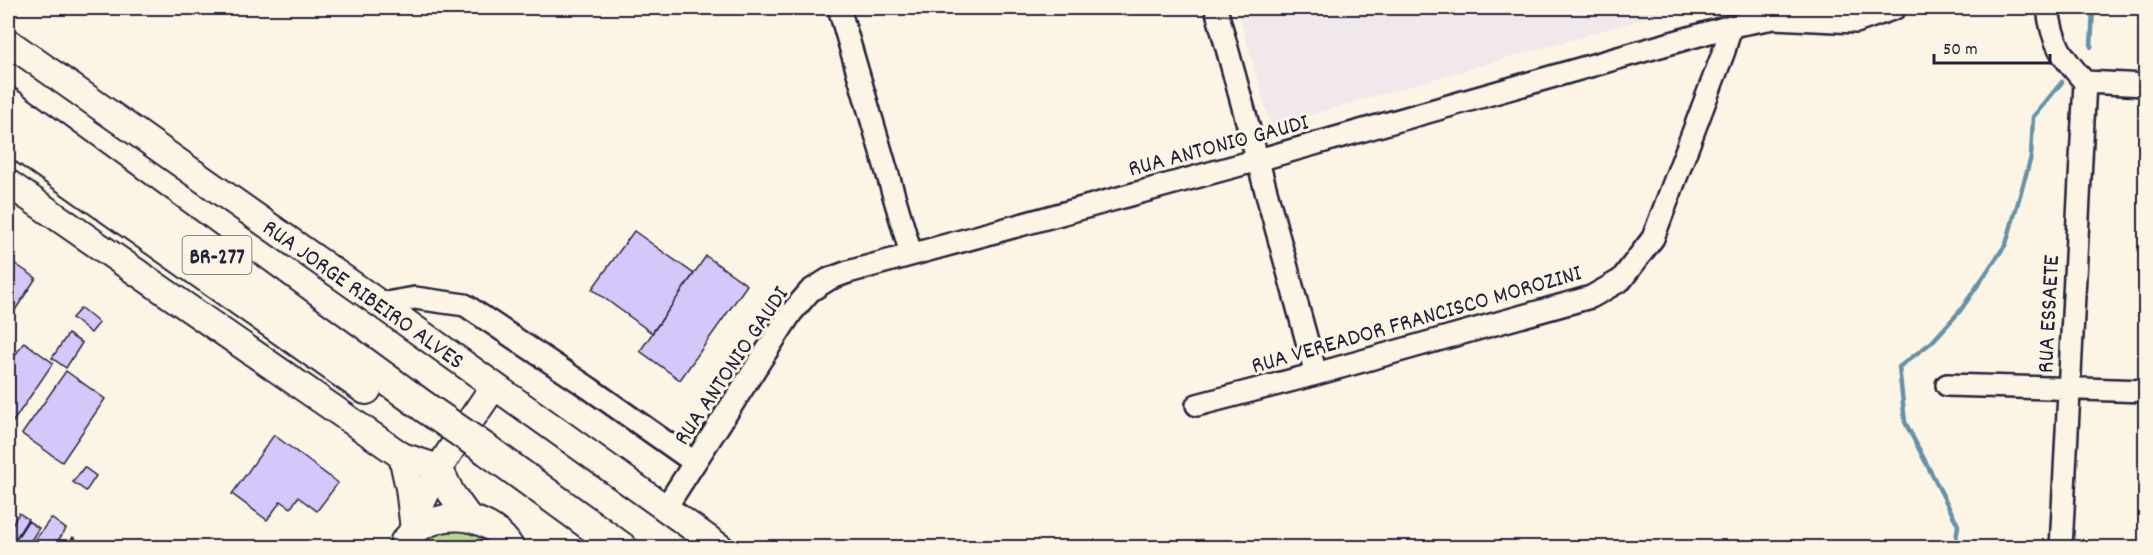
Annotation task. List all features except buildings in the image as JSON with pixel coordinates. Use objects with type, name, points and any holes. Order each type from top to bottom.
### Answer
[{"type":"highway","name":"BR-277","points":[[8,103],[422,417]]},
{"type":"highway","name":"BR-277","points":[[8,137],[482,458],[622,548]]},
{"type":"highway","name":"BR-277","points":[[482,458],[590,548]]},
{"type":"main road","name":"RUA JORGE RIBEIRO ALVES","points":[[8,42],[721,548]]},
{"type":"main road","points":[[8,183],[402,456],[439,468],[451,493],[469,518]]},
{"type":"main road","points":[[404,539],[439,468],[494,386]]},
{"type":"main road","points":[[402,456],[409,488],[404,539]]},
{"type":"main road","points":[[404,539],[428,522],[448,517],[469,518],[485,523],[499,533],[512,547]]},
{"type":"street","points":[[839,8],[911,254]]},
{"type":"street","points":[[1216,8],[1317,374]]},
{"type":"street","name":"RUA ANTONIO GAUDI","points":[[666,507],[791,313],[810,291],[838,275],[1258,160],[1731,26],[1774,18],[1856,22],[1895,8]]},
{"type":"street","points":[[2048,8],[2057,46],[2065,60],[2085,82],[2145,85]]},
{"type":"street","name":"RUA VEREADOR FRANCISCO MOROZINI","points":[[1197,405],[1317,374],[1591,297],[1621,280],[1653,238],[1724,51],[1731,26]]},
{"type":"street","name":"RUA ESSAETE","points":[[2061,548],[2085,82]]},
{"type":"street","points":[[380,304],[415,298],[443,300],[465,305],[694,462]]},
{"type":"street","points":[[1947,385],[2145,391]]},
{"type":"shaded area","points":[[1237,8],[1681,8],[1271,126]]},
{"type":"green space","points":[[472,528],[499,548],[415,548],[434,533]]},
{"type":"waterway","points":[[2091,47],[2093,8]]},
{"type":"waterway","points":[[1955,548],[1958,525],[1905,422],[1899,367],[1932,342],[1960,311],[2006,244],[2031,157],[2033,117],[2062,82]]}]
